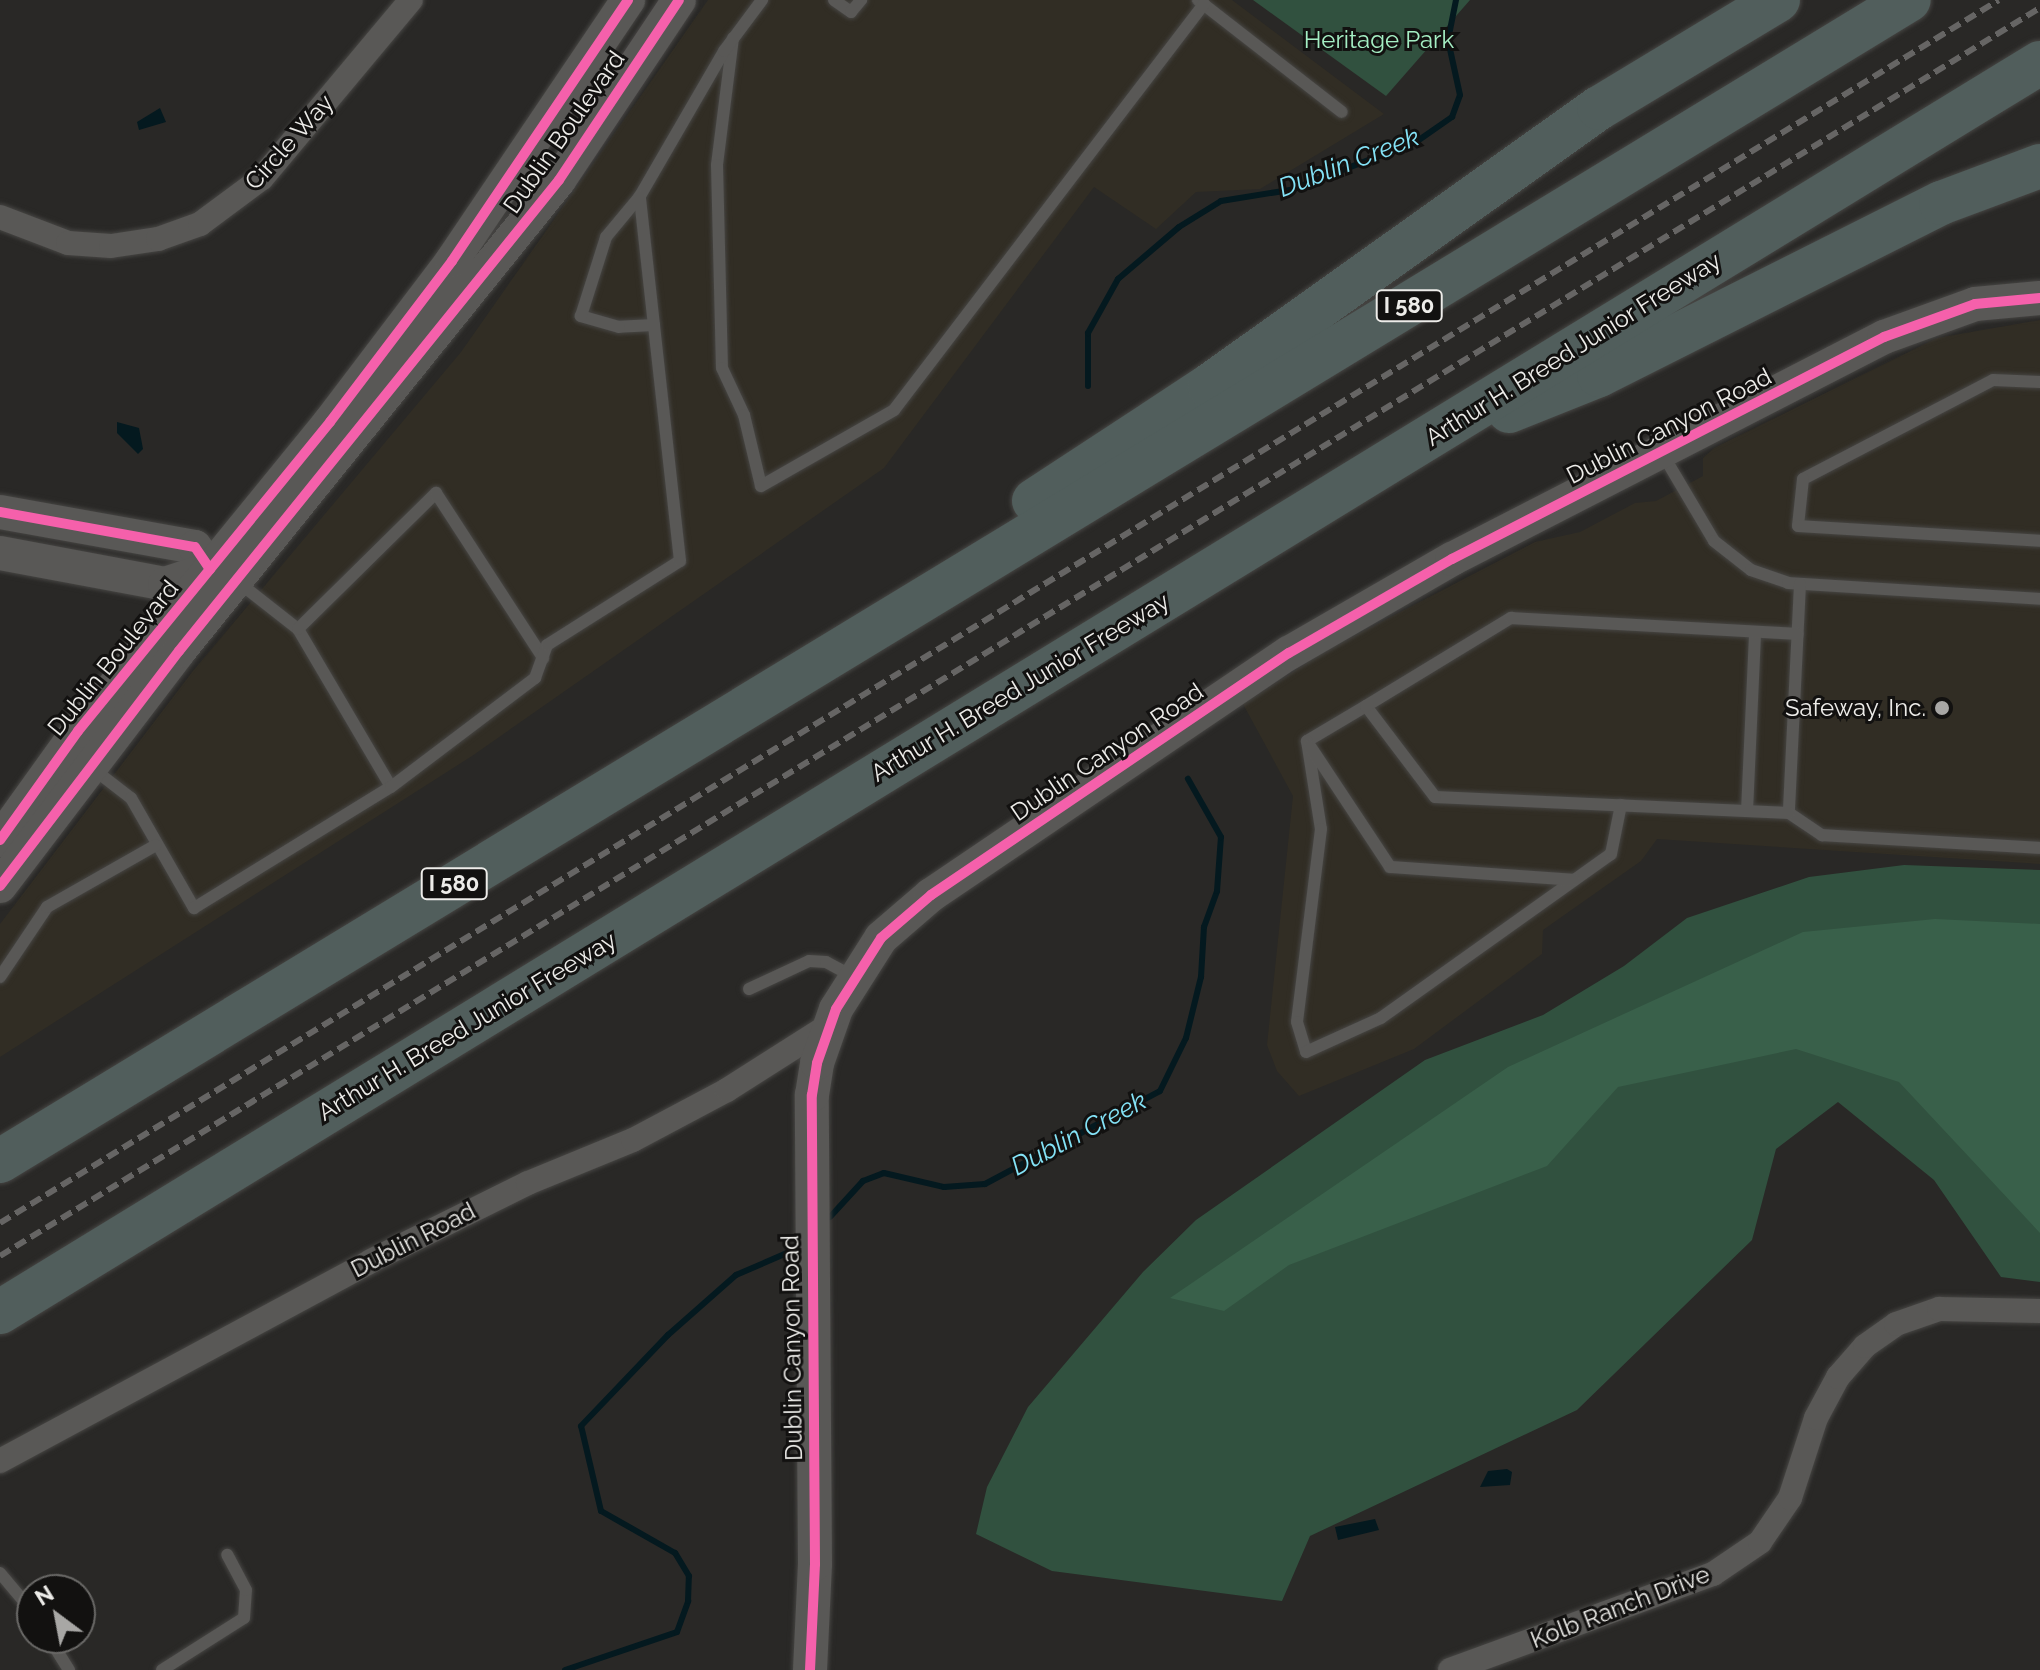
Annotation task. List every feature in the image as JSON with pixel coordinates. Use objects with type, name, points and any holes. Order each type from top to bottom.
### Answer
[{"type":"highway","points":[[907,606],[1037,499],[1209,386],[1599,108],[1778,0]]},
{"type":"highway","name":"I 580","points":[[0,1161],[907,606],[1083,505],[1909,0]]},
{"type":"highway","name":"Arthur H. Breed Junior Freeway","points":[[0,1312],[2040,63]]},
{"type":"highway","points":[[1439,431],[1559,393],[1941,203],[2040,166]]},
{"type":"street","name":"Circle Way","points":[[0,217],[68,243],[111,246],[158,239],[200,224],[262,178],[411,0]]},
{"type":"street","name":"Dublin Boulevard","points":[[0,886],[452,261],[628,0]]},
{"type":"street","name":"Dublin Boulevard","points":[[0,840],[78,731],[224,575],[559,180],[679,0]]},
{"type":"street","name":"Dublin Canyon Road","points":[[810,1670],[815,1564],[810,1138],[817,1063],[829,1025],[852,976],[881,938],[918,904],[1289,653],[1452,559],[1930,317],[1975,304],[2040,298]]},
{"type":"street","points":[[0,512],[195,547],[224,575]]},
{"type":"street","points":[[0,553],[165,584],[224,575]]},
{"type":"street","name":"Dublin Road","points":[[0,1461],[359,1267],[528,1183],[660,1126],[829,1025]]},
{"type":"street","name":"Kolb Ranch Drive","points":[[1450,1670],[1713,1574],[1760,1542],[1790,1498],[1816,1418],[1838,1377],[1865,1346],[1896,1324],[1939,1309],[2040,1311]]},
{"type":"lane","points":[[654,325],[619,327],[581,316],[606,237],[640,196],[733,38],[762,0]]},
{"type":"lane","points":[[834,0],[851,12],[861,0]]},
{"type":"lane","points":[[733,38],[717,165],[722,368],[744,415],[761,486],[894,410],[1201,2],[1342,112]]},
{"type":"lane","points":[[89,766],[131,798],[194,908],[391,787],[535,678],[547,645],[680,561],[640,196]]},
{"type":"lane","points":[[2040,382],[1993,380],[1803,479],[1798,526],[2040,541]]},
{"type":"lane","points":[[1662,453],[1686,500],[1731,557],[1751,570],[1800,584],[2040,599]]},
{"type":"lane","points":[[298,629],[436,493],[543,658]]},
{"type":"lane","points":[[224,575],[298,629],[391,787]]},
{"type":"lane","points":[[1789,813],[1800,584]]},
{"type":"lane","points":[[1307,741],[1511,618],[1798,634]]},
{"type":"lane","points":[[1747,811],[1755,632]]},
{"type":"lane","points":[[1366,706],[1435,797],[1789,813],[1822,835],[2040,848]]},
{"type":"lane","points":[[1307,741],[1390,867],[1574,880]]},
{"type":"lane","points":[[1307,741],[1321,829],[1297,1022],[1306,1052],[1381,1018],[1611,854],[1621,805]]},
{"type":"lane","points":[[0,977],[47,907],[156,845]]},
{"type":"lane","points":[[749,989],[809,961],[852,976]]},
{"type":"lane","points":[[162,1670],[244,1618],[246,1590],[227,1555]]},
{"type":"lane","points":[[0,1573],[16,1592]]},
{"type":"shaded area","points":[[708,0],[1232,0],[1384,114],[1260,189],[1196,192],[1156,229],[1094,187],[884,468],[472,756],[0,1057],[0,924],[193,671],[461,352]]},
{"type":"shaded area","points":[[2040,320],[2040,864],[1657,839],[1641,861],[1543,930],[1542,954],[1414,1049],[1299,1096],[1277,1071],[1267,1045],[1293,796],[1243,704],[1327,650],[1535,542],[1580,532],[1635,503],[1656,501],[1703,476],[1703,458],[1714,448],[1937,338]]},
{"type":"green space","name":"Heritage Park","points":[[1253,0],[1470,0],[1386,96]]},
{"type":"green space","points":[[1904,865],[2040,870],[2040,1282],[2001,1277],[1934,1180],[1838,1102],[1776,1149],[1752,1240],[1577,1410],[1310,1536],[1282,1601],[1052,1571],[976,1534],[987,1487],[1028,1407],[1143,1272],[1196,1220],[1425,1060],[1543,1015],[1624,966],[1687,918],[1809,877]]},
{"type":"green space","points":[[1935,919],[2040,924],[2040,1233],[1899,1082],[1796,1049],[1618,1087],[1547,1166],[1289,1265],[1224,1311],[1170,1298],[1508,1067],[1803,932]]},
{"type":"water","points":[[160,108],[166,122],[139,130],[137,122]]},
{"type":"water","points":[[117,422],[139,428],[143,449],[138,454],[117,433]]},
{"type":"water","points":[[1507,1469],[1512,1472],[1510,1485],[1480,1487],[1488,1471]]},
{"type":"water","points":[[1375,1519],[1379,1530],[1338,1540],[1335,1527]]},
{"type":"waterway","name":"Dublin Creek","points":[[1088,386],[1088,333],[1118,279],[1179,227],[1221,201],[1290,190],[1416,142],[1452,117],[1460,95],[1448,40],[1456,0]]},
{"type":"waterway","name":"Dublin Creek","points":[[830,1217],[863,1181],[884,1173],[944,1187],[985,1184],[1160,1091],[1186,1038],[1201,977],[1204,927],[1217,891],[1221,837],[1188,779]]},
{"type":"waterway","name":"Dublin Creek","points":[[565,1670],[677,1632],[688,1601],[689,1576],[675,1553],[601,1511],[581,1426],[668,1335],[736,1275],[787,1253]]},
{"type":"railway","points":[[0,1223],[1999,0]]},
{"type":"railway","points":[[0,1256],[2040,8]]},
{"type":"cycle path","points":[[0,840],[78,731],[330,422],[452,261],[628,0]]},
{"type":"cycle path","points":[[0,886],[179,651],[559,180],[679,0]]},
{"type":"cycle path","points":[[810,1670],[815,1564],[812,1095],[817,1063],[836,1009],[881,938],[931,895],[1289,653],[1452,559],[1884,337],[1975,304],[2040,298]]},
{"type":"cycle path","points":[[0,512],[195,547],[210,569]]},
{"type":"place","name":"Safeway, Inc.","points":[[1942,708]]}]
